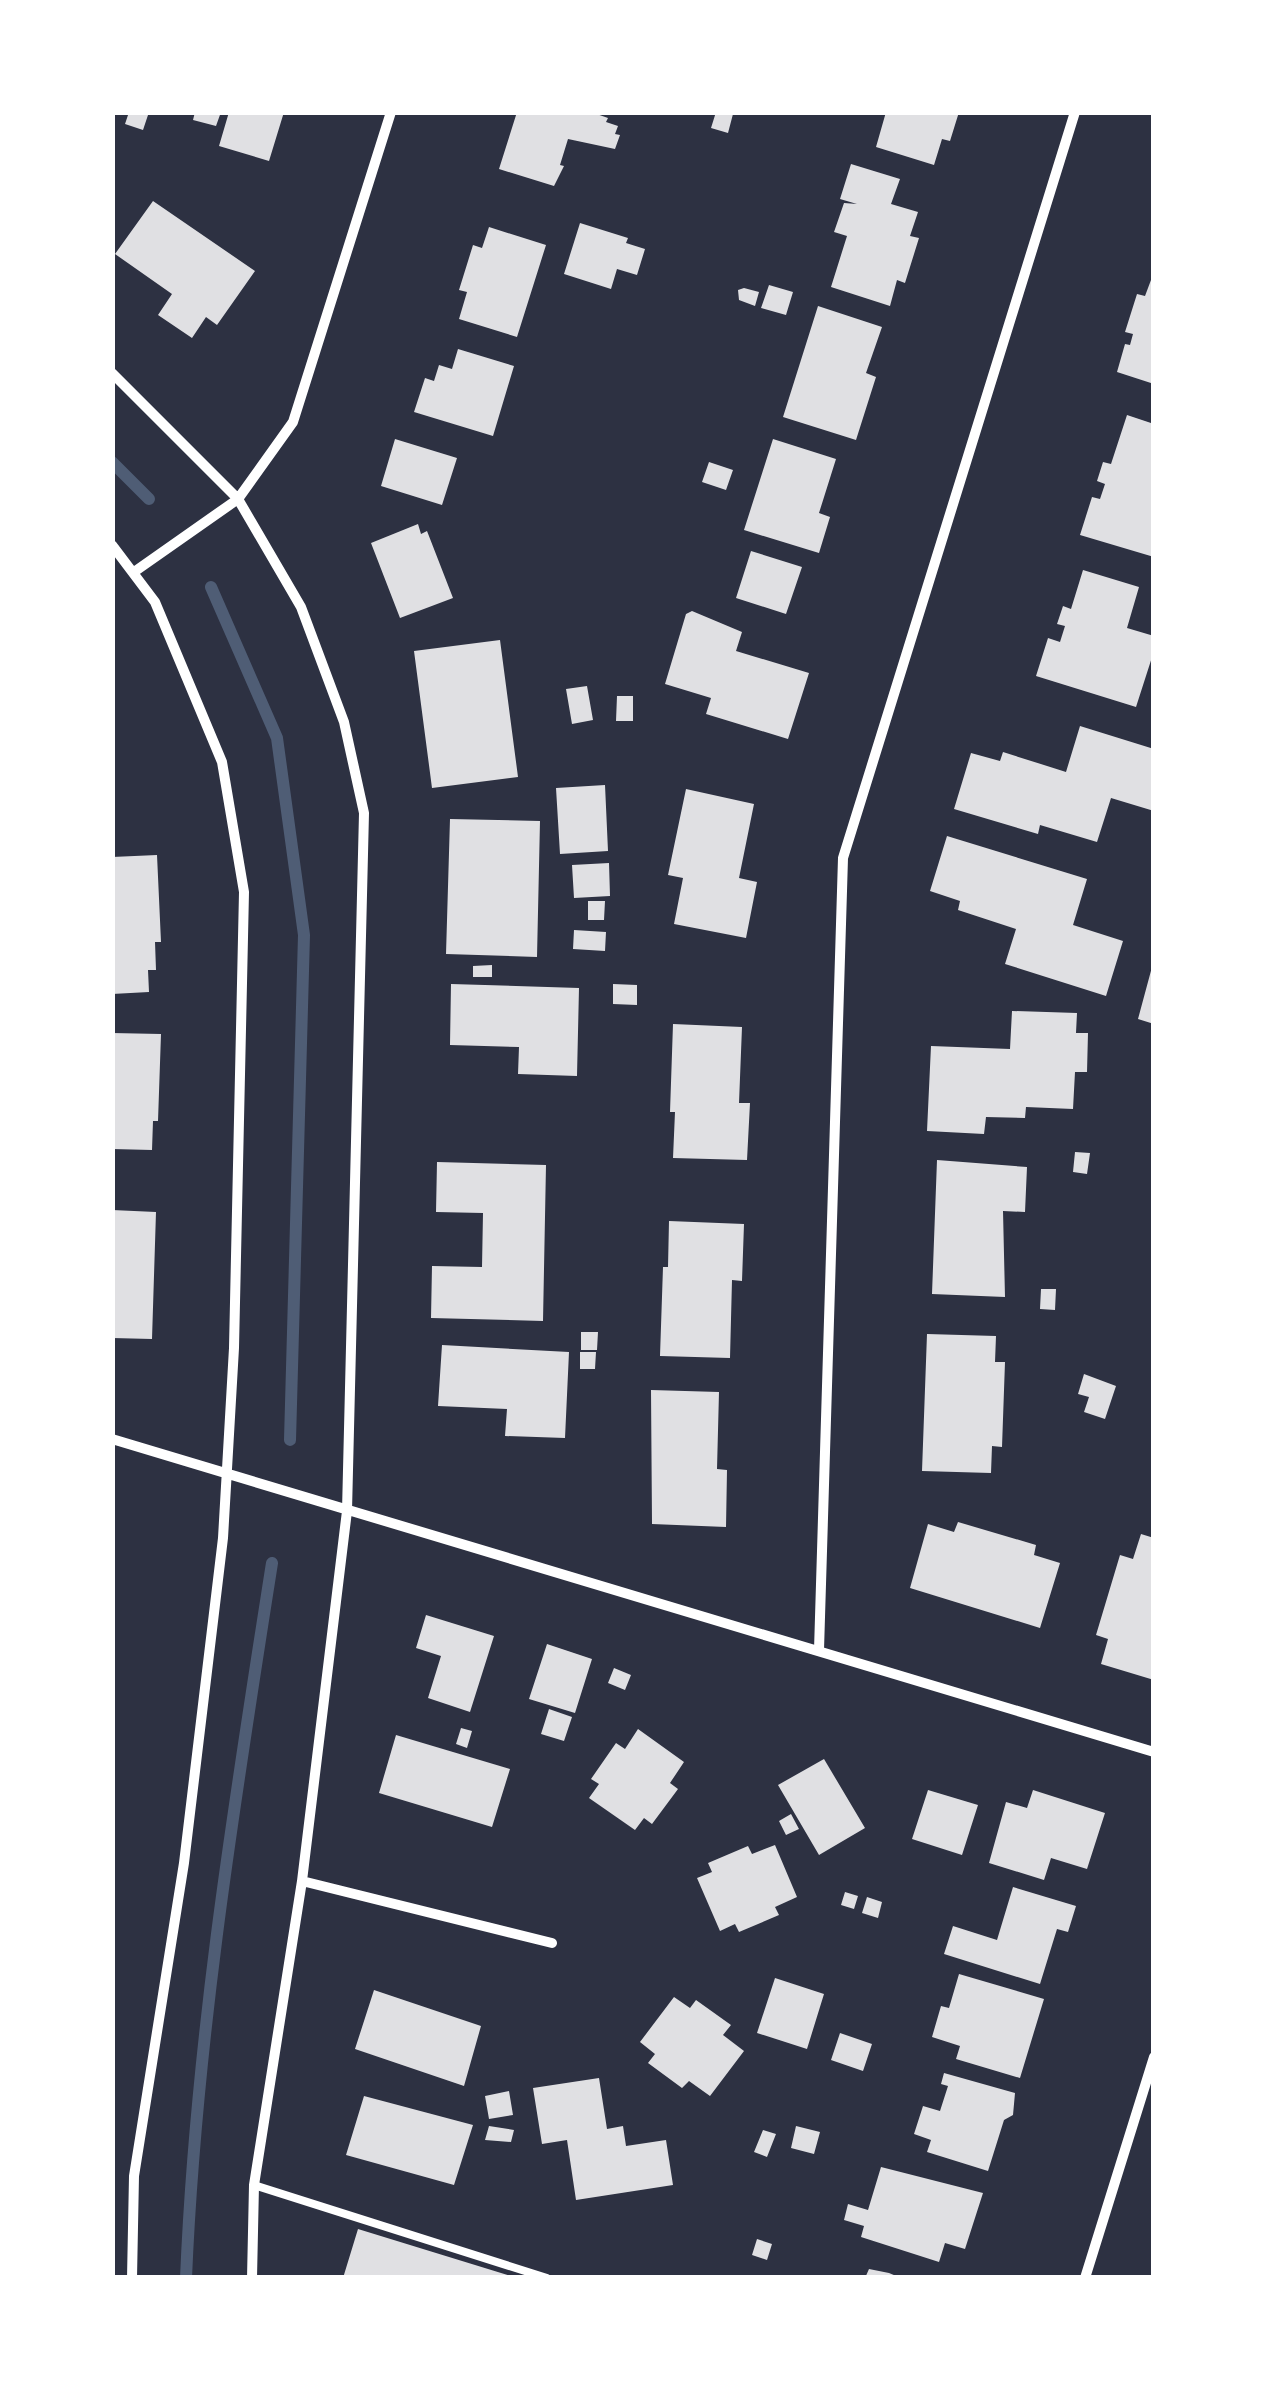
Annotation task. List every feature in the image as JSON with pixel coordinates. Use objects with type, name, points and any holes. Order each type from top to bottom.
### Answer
[{"type":"street","points":[[134,572],[238,499],[293,422],[391,112]]},
{"type":"street","points":[[819,1650],[842,858],[1075,112]]},
{"type":"street","points":[[112,373],[238,499],[301,607],[344,722],[364,813],[347,1511],[302,1881],[254,2185],[252,2278]]},
{"type":"street","points":[[112,544],[155,602],[182,658],[222,762],[244,892],[234,1348],[223,1538],[184,1864],[134,2176],[132,2278]]},
{"type":"street","points":[[112,1439],[1154,1752]]},
{"type":"street","points":[[302,1881],[552,1943]]},
{"type":"street","points":[[1085,2278],[1154,2058]]},
{"type":"lane","points":[[254,2185],[547,2278]]},
{"type":"building","points":[[129,112],[149,112],[143,130],[125,124]]},
{"type":"building","points":[[195,112],[221,112],[216,126],[193,120]]},
{"type":"building","points":[[229,112],[284,112],[269,161],[219,146]]},
{"type":"building","points":[[517,112],[591,112],[608,118],[606,122],[618,126],[615,134],[620,135],[615,149],[568,139],[560,165],[564,166],[554,186],[499,169]]},
{"type":"building","points":[[716,112],[733,114],[728,133],[711,128]]},
{"type":"building","points":[[886,112],[959,112],[950,141],[942,139],[934,165],[876,147]]},
{"type":"building","points":[[851,164],[900,179],[891,204],[918,212],[910,236],[919,238],[905,283],[897,280],[890,306],[831,287],[847,236],[834,232],[844,203],[857,204],[840,199]]},
{"type":"building","points":[[153,201],[255,271],[217,325],[206,317],[192,338],[158,315],[172,294],[115,254]]},
{"type":"building","points":[[580,223],[628,238],[626,243],[645,249],[637,275],[617,269],[611,289],[564,274]]},
{"type":"building","points":[[489,227],[546,245],[517,337],[459,319],[467,292],[459,290],[473,245],[482,248]]},
{"type":"building","points":[[1154,272],[1154,384],[1117,372],[1125,344],[1130,345],[1133,334],[1125,332],[1137,294],[1145,296]]},
{"type":"building","points":[[769,285],[793,292],[786,315],[761,308]]},
{"type":"building","points":[[738,290],[759,292],[755,306],[739,300]]},
{"type":"building","points":[[818,306],[882,327],[866,373],[876,377],[856,440],[783,417]]},
{"type":"building","points":[[458,349],[514,366],[493,436],[414,412],[425,378],[434,381],[439,365],[452,369]]},
{"type":"building","points":[[1127,415],[1154,424],[1154,557],[1080,535],[1092,497],[1100,499],[1105,484],[1097,481],[1103,462],[1111,464]]},
{"type":"building","points":[[395,439],[457,458],[442,505],[381,486]]},
{"type":"building","points":[[773,439],[836,459],[819,513],[830,517],[819,553],[744,530]]},
{"type":"building","points":[[709,462],[733,470],[726,490],[702,482]]},
{"type":"building","points":[[418,524],[421,534],[427,531],[453,598],[400,618],[371,543]]},
{"type":"building","points":[[751,551],[802,567],[786,614],[736,598]]},
{"type":"building","points":[[1083,570],[1139,587],[1127,628],[1154,636],[1154,651],[1136,707],[1036,676],[1048,638],[1060,642],[1065,626],[1057,624],[1063,606],[1071,609]]},
{"type":"building","points":[[692,611],[742,632],[736,651],[809,673],[788,739],[706,714],[711,698],[665,684],[686,614]]},
{"type":"building","points":[[500,640],[518,777],[432,788],[414,651]]},
{"type":"building","points":[[587,686],[593,720],[572,724],[566,689]]},
{"type":"building","points":[[617,696],[633,696],[633,721],[616,721]]},
{"type":"building","points":[[1080,726],[1154,749],[1154,811],[1111,798],[1097,842],[1040,825],[1038,834],[954,809],[971,753],[1000,761],[1003,752],[1066,772]]},
{"type":"building","points":[[605,785],[608,851],[560,854],[556,788]]},
{"type":"building","points":[[686,789],[754,804],[739,878],[757,882],[746,938],[674,924],[683,878],[668,875]]},
{"type":"building","points":[[450,819],[540,821],[537,957],[446,954]]},
{"type":"building","points":[[947,836],[1087,879],[1073,925],[1123,941],[1106,996],[1005,964],[1016,929],[958,910],[960,901],[930,891]]},
{"type":"building","points":[[157,855],[161,942],[155,942],[156,970],[148,970],[149,992],[112,994],[112,857]]},
{"type":"building","points":[[609,863],[610,896],[574,898],[572,865]]},
{"type":"building","points":[[588,901],[605,901],[604,920],[588,920]]},
{"type":"building","points":[[574,930],[606,932],[605,951],[573,949]]},
{"type":"building","points":[[492,965],[492,977],[473,977],[473,966]]},
{"type":"building","points":[[1154,968],[1154,1024],[1138,1019]]},
{"type":"building","points":[[451,984],[579,988],[577,1076],[518,1074],[519,1047],[450,1045]]},
{"type":"building","points":[[613,984],[637,985],[637,1005],[613,1004]]},
{"type":"building","points":[[1012,1011],[1077,1013],[1076,1033],[1088,1033],[1087,1072],[1075,1072],[1073,1109],[1026,1107],[1025,1118],[986,1117],[984,1134],[927,1131],[931,1046],[1010,1049]]},
{"type":"building","points":[[673,1024],[742,1027],[739,1103],[750,1103],[747,1160],[673,1158]]},
{"type":"building","points":[[112,1033],[161,1034],[158,1121],[153,1121],[152,1150],[112,1149]]},
{"type":"building","points":[[1075,1152],[1090,1153],[1087,1174],[1073,1172]]},
{"type":"building","points":[[937,1160],[1027,1167],[1025,1212],[1003,1211],[1005,1297],[932,1294]]},
{"type":"building","points":[[437,1162],[546,1165],[543,1321],[431,1318],[432,1266],[482,1267],[483,1213],[436,1212]]},
{"type":"building","points":[[112,1210],[156,1212],[152,1339],[112,1338]]},
{"type":"building","points":[[669,1221],[744,1224],[742,1281],[732,1280],[730,1358],[660,1356]]},
{"type":"building","points":[[1041,1289],[1056,1289],[1055,1310],[1040,1309]]},
{"type":"building","points":[[581,1332],[598,1332],[597,1350],[581,1350]]},
{"type":"building","points":[[927,1334],[996,1336],[995,1362],[1005,1362],[1002,1447],[992,1446],[991,1473],[922,1471]]},
{"type":"building","points":[[442,1345],[569,1352],[565,1438],[505,1436],[507,1409],[438,1406]]},
{"type":"building","points":[[580,1352],[596,1352],[595,1369],[580,1369]]},
{"type":"building","points":[[1084,1374],[1116,1386],[1105,1419],[1084,1412],[1089,1397],[1078,1394]]},
{"type":"building","points":[[651,1390],[719,1392],[717,1469],[727,1470],[726,1527],[652,1524]]},
{"type":"building","points":[[958,1522],[1036,1545],[1034,1555],[1060,1563],[1040,1628],[910,1588],[928,1524],[954,1532]]},
{"type":"building","points":[[1141,1534],[1154,1538],[1154,1680],[1101,1664],[1108,1639],[1096,1635],[1120,1555],[1133,1559]]},
{"type":"building","points":[[426,1615],[494,1636],[470,1712],[428,1698],[441,1656],[416,1648]]},
{"type":"building","points":[[547,1644],[592,1659],[575,1713],[529,1699]]},
{"type":"building","points":[[614,1668],[631,1675],[625,1690],[608,1683]]},
{"type":"building","points":[[549,1709],[572,1717],[564,1741],[541,1734]]},
{"type":"building","points":[[461,1728],[472,1731],[467,1748],[456,1744]]},
{"type":"building","points":[[638,1729],[684,1762],[670,1783],[678,1789],[652,1824],[644,1818],[635,1830],[589,1798],[599,1784],[591,1779],[616,1743],[625,1749]]},
{"type":"building","points":[[396,1735],[510,1769],[492,1827],[379,1793]]},
{"type":"building","points":[[824,1759],[865,1828],[819,1855],[778,1785]]},
{"type":"building","points":[[928,1790],[978,1805],[962,1855],[912,1839]]},
{"type":"building","points":[[1033,1790],[1105,1813],[1087,1869],[1051,1858],[1044,1880],[989,1863],[1006,1802],[1027,1808]]},
{"type":"building","points":[[791,1814],[799,1829],[786,1835],[779,1821]]},
{"type":"building","points":[[775,1845],[797,1897],[775,1907],[779,1915],[739,1932],[735,1924],[720,1931],[697,1878],[712,1872],[708,1863],[748,1846],[752,1854]]},
{"type":"building","points":[[1013,1887],[1076,1906],[1068,1932],[1057,1929],[1040,1984],[944,1954],[953,1926],[997,1940]]},
{"type":"building","points":[[845,1892],[858,1896],[854,1909],[841,1905]]},
{"type":"building","points":[[867,1897],[882,1902],[878,1918],[862,1913]]},
{"type":"building","points":[[959,1974],[1044,1999],[1020,2078],[956,2059],[960,2046],[932,2037],[941,2006],[949,2008]]},
{"type":"building","points":[[775,1978],[824,1994],[807,2049],[757,2033]]},
{"type":"building","points":[[374,1990],[481,2026],[464,2086],[355,2049]]},
{"type":"building","points":[[674,1997],[690,2008],[696,2000],[731,2025],[723,2035],[744,2051],[710,2096],[689,2081],[682,2088],[648,2063],[655,2054],[640,2042]]},
{"type":"building","points":[[840,2033],[872,2044],[863,2071],[831,2060]]},
{"type":"building","points":[[944,2073],[1015,2093],[1013,2115],[1004,2120],[988,2171],[927,2152],[931,2140],[914,2134],[923,2106],[940,2111],[948,2086],[941,2084]]},
{"type":"building","points":[[599,2078],[607,2129],[623,2126],[626,2146],[666,2140],[673,2185],[576,2200],[567,2140],[542,2144],[533,2088]]},
{"type":"building","points":[[509,2091],[513,2115],[489,2119],[485,2096]]},
{"type":"building","points":[[364,2096],[473,2125],[454,2185],[346,2155]]},
{"type":"building","points":[[489,2126],[514,2130],[511,2142],[485,2140]]},
{"type":"building","points":[[796,2126],[820,2132],[814,2154],[791,2148]]},
{"type":"building","points":[[763,2130],[776,2134],[767,2157],[754,2152]]},
{"type":"building","points":[[881,2167],[983,2193],[965,2249],[945,2243],[939,2262],[861,2237],[864,2226],[844,2220],[848,2204],[868,2210]]},
{"type":"building","points":[[358,2229],[514,2277],[514,2278],[343,2278]]},
{"type":"building","points":[[757,2239],[772,2244],[767,2260],[752,2255]]},
{"type":"building","points":[[869,2269],[889,2273],[901,2278],[865,2278]]},
{"type":"waterway","points":[[112,462],[149,499]]},
{"type":"waterway","points":[[211,587],[277,738],[304,935],[290,1440]]},
{"type":"waterway","points":[[186,2278],[208,2009],[272,1563]]}]
